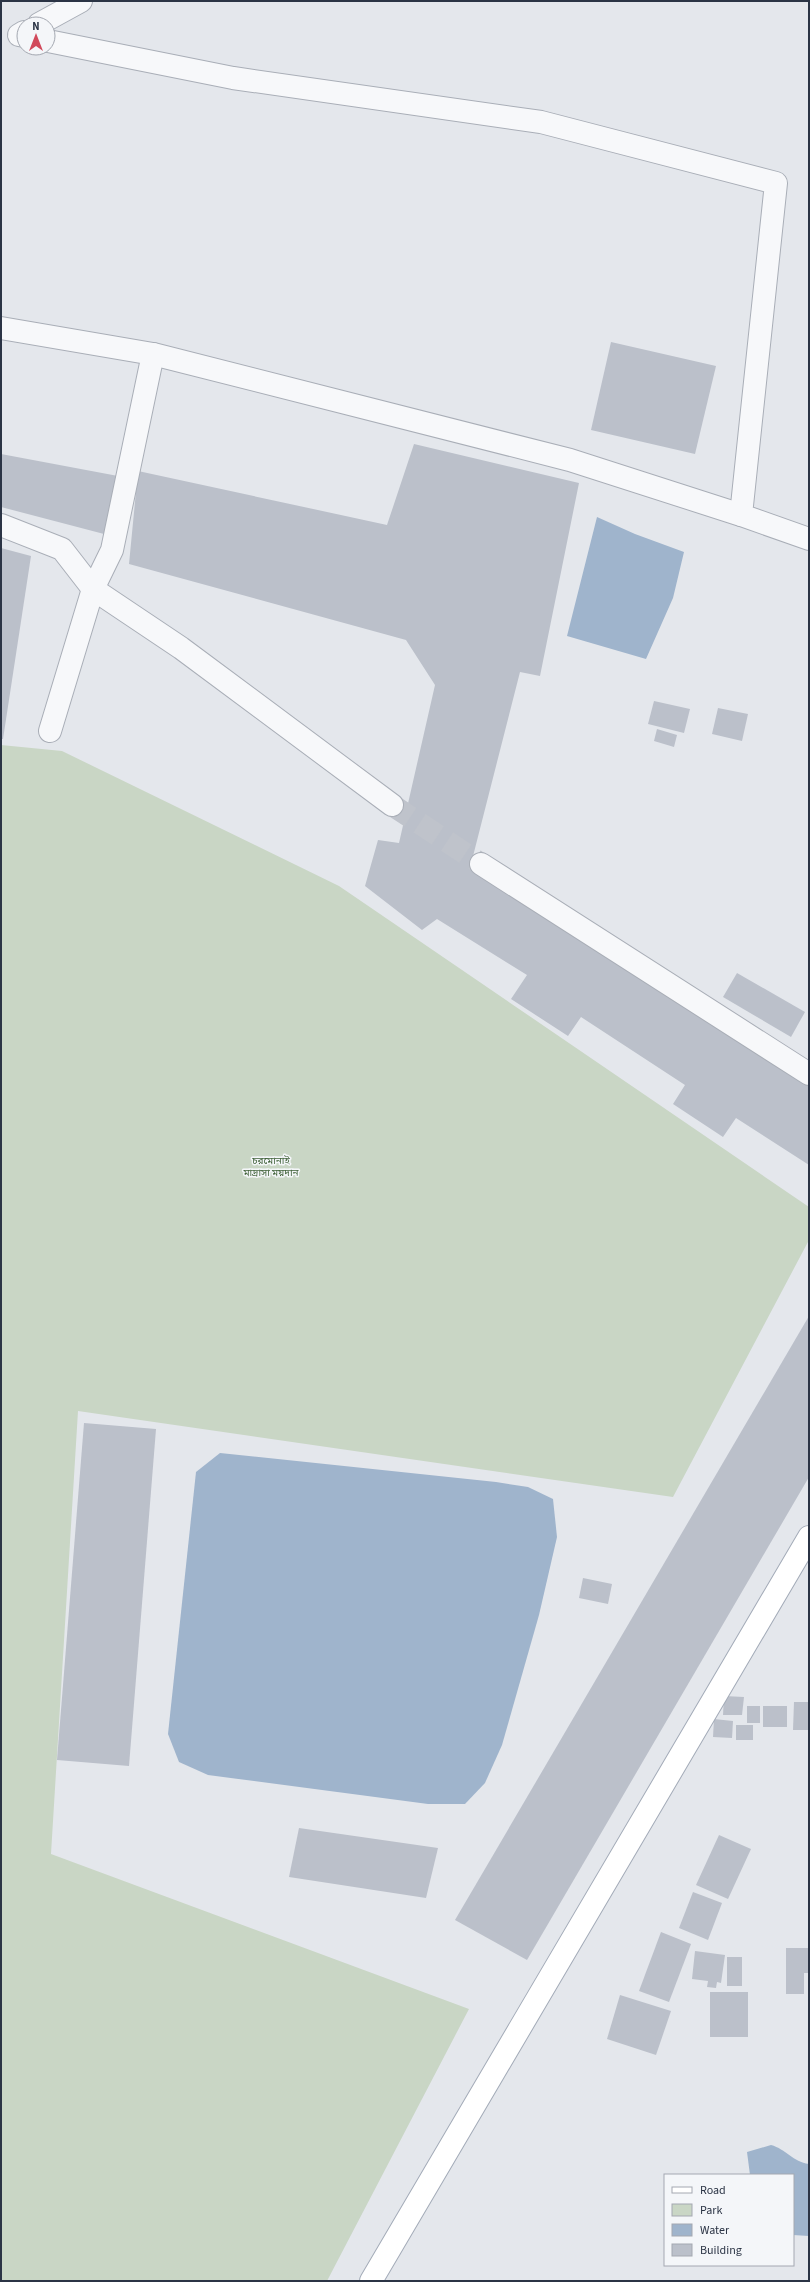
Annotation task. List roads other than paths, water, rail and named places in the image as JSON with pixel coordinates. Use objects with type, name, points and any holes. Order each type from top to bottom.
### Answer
[{"type":"main road","points":[[371,2281],[809,1537]]},
{"type":"street","points":[[53,16],[80,1]]},
{"type":"street","points":[[56,43],[233,78],[541,122],[776,183],[741,515]]},
{"type":"street","points":[[1,328],[153,354],[570,460],[741,515],[809,539]]},
{"type":"street","points":[[50,731],[93,589],[112,550],[153,354]]},
{"type":"street","points":[[1,525],[62,549],[93,589],[182,648],[392,805]]},
{"type":"street","points":[[481,864],[809,1074]]},
{"type":"water","points":[[597,517],[635,534],[684,552],[673,598],[646,659],[567,636]]},
{"type":"water","points":[[220,1453],[496,1482],[528,1487],[553,1499],[557,1537],[539,1615],[502,1745],[485,1783],[465,1804],[428,1804],[208,1775],[179,1762],[168,1734],[196,1472]]},
{"type":"water","points":[[771,2145],[781,2149],[798,2161],[809,2164],[809,2236],[794,2235],[794,2174],[750,2174],[747,2152]]},
{"type":"tunnel","points":[[392,805],[481,864]]},
{"type":"park label","name":"চরমোনাই মাদ্রাসা ময়দান","points":[[271,1166]]}]
